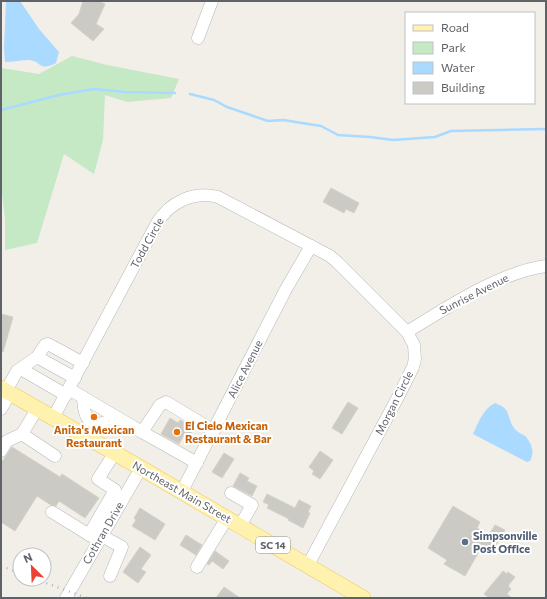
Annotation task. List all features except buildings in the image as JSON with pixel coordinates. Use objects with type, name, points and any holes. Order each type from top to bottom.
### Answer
[{"type":"main road","name":"Northeast Main Street","points":[[6,391],[363,598]]},
{"type":"street","points":[[198,38],[212,1]]},
{"type":"street","name":"Todd Circle","points":[[53,418],[160,218],[169,208],[183,199],[201,195],[218,197],[311,246]]},
{"type":"street","name":"Morgan Circle","points":[[308,565],[398,397],[413,367],[415,359],[414,345],[407,332],[337,262],[311,246]]},
{"type":"street","name":"Alice Avenue","points":[[182,493],[286,289],[311,246]]},
{"type":"street","name":"Sunrise Avenue","points":[[407,332],[448,307],[499,280],[530,269],[546,266]]},
{"type":"street","points":[[1,408],[6,391],[18,371],[37,357],[45,345],[48,344],[83,362]]},
{"type":"street","points":[[37,357],[75,378]]},
{"type":"street","points":[[21,369],[67,392],[83,397],[197,463]]},
{"type":"street","points":[[83,397],[83,410],[87,419],[94,423],[104,424],[117,418]]},
{"type":"street","points":[[142,432],[160,405],[166,402],[214,431]]},
{"type":"street","points":[[1,451],[7,441],[22,434],[37,409]]},
{"type":"street","points":[[22,434],[55,456]]},
{"type":"street","points":[[114,454],[98,479],[119,493]]},
{"type":"street","name":"Cothran Drive","points":[[66,598],[119,493],[141,468]]},
{"type":"street","points":[[197,567],[233,522],[252,505],[231,493]]},
{"type":"street","points":[[52,512],[97,537],[122,547],[110,576]]},
{"type":"green space","points":[[72,56],[107,65],[179,79],[171,98],[127,102],[105,95],[103,140],[94,174],[64,154],[37,243],[5,250],[5,218],[1,185],[1,68],[39,74]]},
{"type":"water","points":[[6,1],[20,1],[39,29],[59,52],[56,63],[43,66],[29,60],[5,62],[4,48]]},
{"type":"water","points":[[495,403],[501,405],[507,411],[512,425],[518,432],[525,436],[529,442],[532,448],[532,458],[530,461],[527,462],[473,434],[484,413]]},
{"type":"waterway","points":[[1,110],[59,95],[94,89],[125,92],[175,93]]},
{"type":"waterway","points":[[190,94],[214,100],[227,107],[268,121],[283,120],[321,126],[338,135],[393,140],[435,137],[451,131],[546,129]]},
{"type":"railway","points":[[1,566],[12,570]]},
{"type":"railway","points":[[52,585],[87,598]]},
{"type":"place","name":"Anita's Mexican Restaurant","points":[[94,417]]},
{"type":"place","name":"El Cielo Mexican Restaurant & Bar","points":[[177,432]]},
{"type":"place","name":"Simpsonville Post Office","points":[[465,542]]}]
